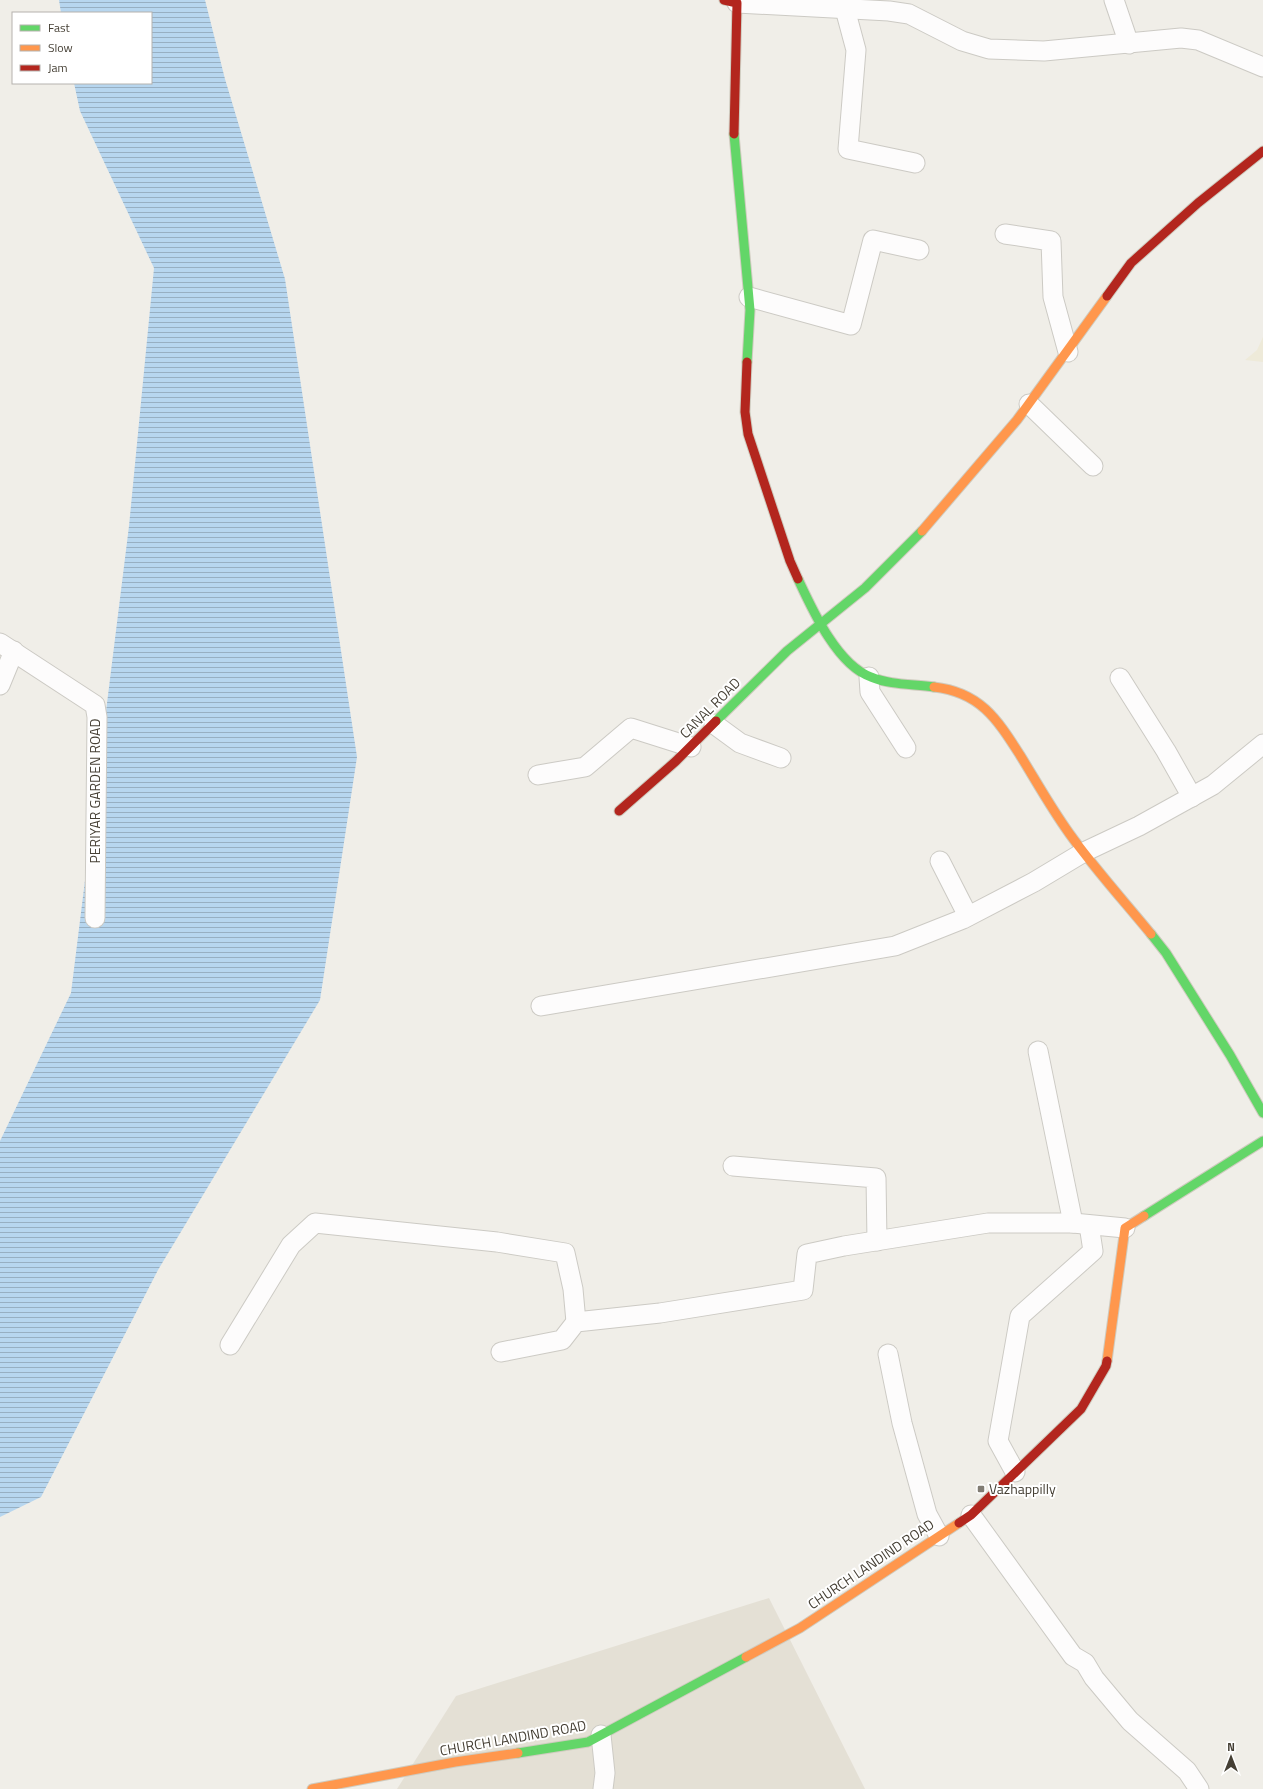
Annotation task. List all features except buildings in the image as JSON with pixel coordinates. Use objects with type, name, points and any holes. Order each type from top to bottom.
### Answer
[{"type":"street","points":[[1114,0],[1129,44]]},
{"type":"street","points":[[1263,67],[1198,40],[1181,38],[1044,51],[989,49],[962,41],[909,14],[730,2],[734,139],[750,317],[745,412],[748,434],[790,561],[821,624],[845,660],[868,677],[883,681],[947,688],[966,695],[980,704],[999,722],[1068,832],[1166,953],[1230,1055],[1263,1113]]},
{"type":"street","points":[[845,9],[856,50],[848,149],[915,163]]},
{"type":"street","name":"CANAL ROAD","points":[[619,811],[691,747],[787,651],[865,588],[936,516],[1029,404],[1131,263],[1198,203],[1263,151]]},
{"type":"street","points":[[1005,234],[1051,241],[1053,297],[1068,352]]},
{"type":"street","points":[[749,297],[851,325],[872,240],[919,250]]},
{"type":"street","points":[[1029,404],[1092,466]]},
{"type":"street","points":[[0,685],[7,647]]},
{"type":"street","name":"PERIYAR GARDEN ROAD","points":[[7,647],[95,705],[97,716],[95,918]]},
{"type":"street","points":[[868,677],[870,692],[906,748]]},
{"type":"street","points":[[1120,678],[1166,751],[1192,797]]},
{"type":"street","points":[[714,724],[740,743],[780,758]]},
{"type":"street","points":[[538,775],[585,767],[631,728],[691,747]]},
{"type":"street","points":[[541,1006],[895,946],[968,916],[1034,882],[1084,852],[1139,826],[1192,797],[1213,785],[1263,744]]},
{"type":"street","points":[[940,860],[968,916]]},
{"type":"street","points":[[1015,1472],[998,1441],[1020,1316],[1092,1251],[1081,1224],[1038,1051]]},
{"type":"street","points":[[576,1322],[660,1313],[802,1290],[807,1254],[877,1241],[988,1223],[1081,1224],[1125,1228],[1263,1141]]},
{"type":"street","points":[[732,1166],[876,1178],[877,1241]]},
{"type":"street","points":[[230,1344],[291,1245],[315,1223],[498,1242],[565,1253],[573,1289],[576,1322],[562,1340],[501,1352]]},
{"type":"street","name":"CHURCH LANDIND ROAD","points":[[312,1789],[455,1762],[588,1742],[800,1628],[971,1515],[1081,1409],[1106,1366],[1125,1228]]},
{"type":"street","points":[[888,1354],[902,1423],[927,1514],[938,1536]]},
{"type":"street","points":[[971,1515],[1073,1656],[1085,1663],[1094,1678],[1130,1721],[1187,1771],[1199,1789]]},
{"type":"street","points":[[600,1735],[605,1773],[603,1789]]},
{"type":"shaded area","points":[[1263,337],[1263,362],[1245,360],[1257,350]]},
{"type":"shaded area","points":[[769,1598],[865,1789],[397,1789],[456,1696]]},
{"type":"water","points":[[59,0],[205,0],[225,79],[285,279],[357,757],[320,1000],[158,1270],[41,1497],[0,1517],[0,1141],[71,993],[129,526],[154,268],[80,111],[74,84],[152,84],[152,12],[61,12]]},
{"type":"traffic: fast","points":[[734,134],[750,310],[747,362]]},
{"type":"traffic: fast","points":[[716,721],[787,651],[865,588],[922,531]]},
{"type":"traffic: fast","points":[[798,579],[827,635],[847,661],[859,671],[886,682],[934,687]]},
{"type":"traffic: fast","points":[[1151,934],[1166,953],[1230,1055],[1263,1113]]},
{"type":"traffic: fast","points":[[1144,1216],[1263,1141]]},
{"type":"traffic: fast","points":[[518,1753],[588,1742],[746,1657]]},
{"type":"traffic: slow","points":[[922,531],[1017,420],[1107,296]]},
{"type":"traffic: slow","points":[[934,687],[950,690],[964,695],[986,709],[995,719],[1012,742],[1069,833],[1099,872],[1151,934]]},
{"type":"traffic: slow","points":[[1107,1361],[1125,1228],[1144,1216]]},
{"type":"traffic: slow","points":[[746,1657],[800,1628],[959,1523]]},
{"type":"traffic: slow","points":[[312,1789],[455,1762],[518,1753]]},
{"type":"traffic: jam","points":[[724,0],[737,3],[734,134]]},
{"type":"traffic: jam","points":[[1107,296],[1131,263],[1198,203],[1263,151]]},
{"type":"traffic: jam","points":[[747,362],[745,412],[748,434],[790,561],[798,579]]},
{"type":"traffic: jam","points":[[619,811],[676,761],[716,721]]},
{"type":"traffic: jam","points":[[959,1523],[971,1515],[1081,1409],[1106,1366],[1107,1361]]},
{"type":"place","name":"Vazhappilly","points":[[981,1489]]}]
